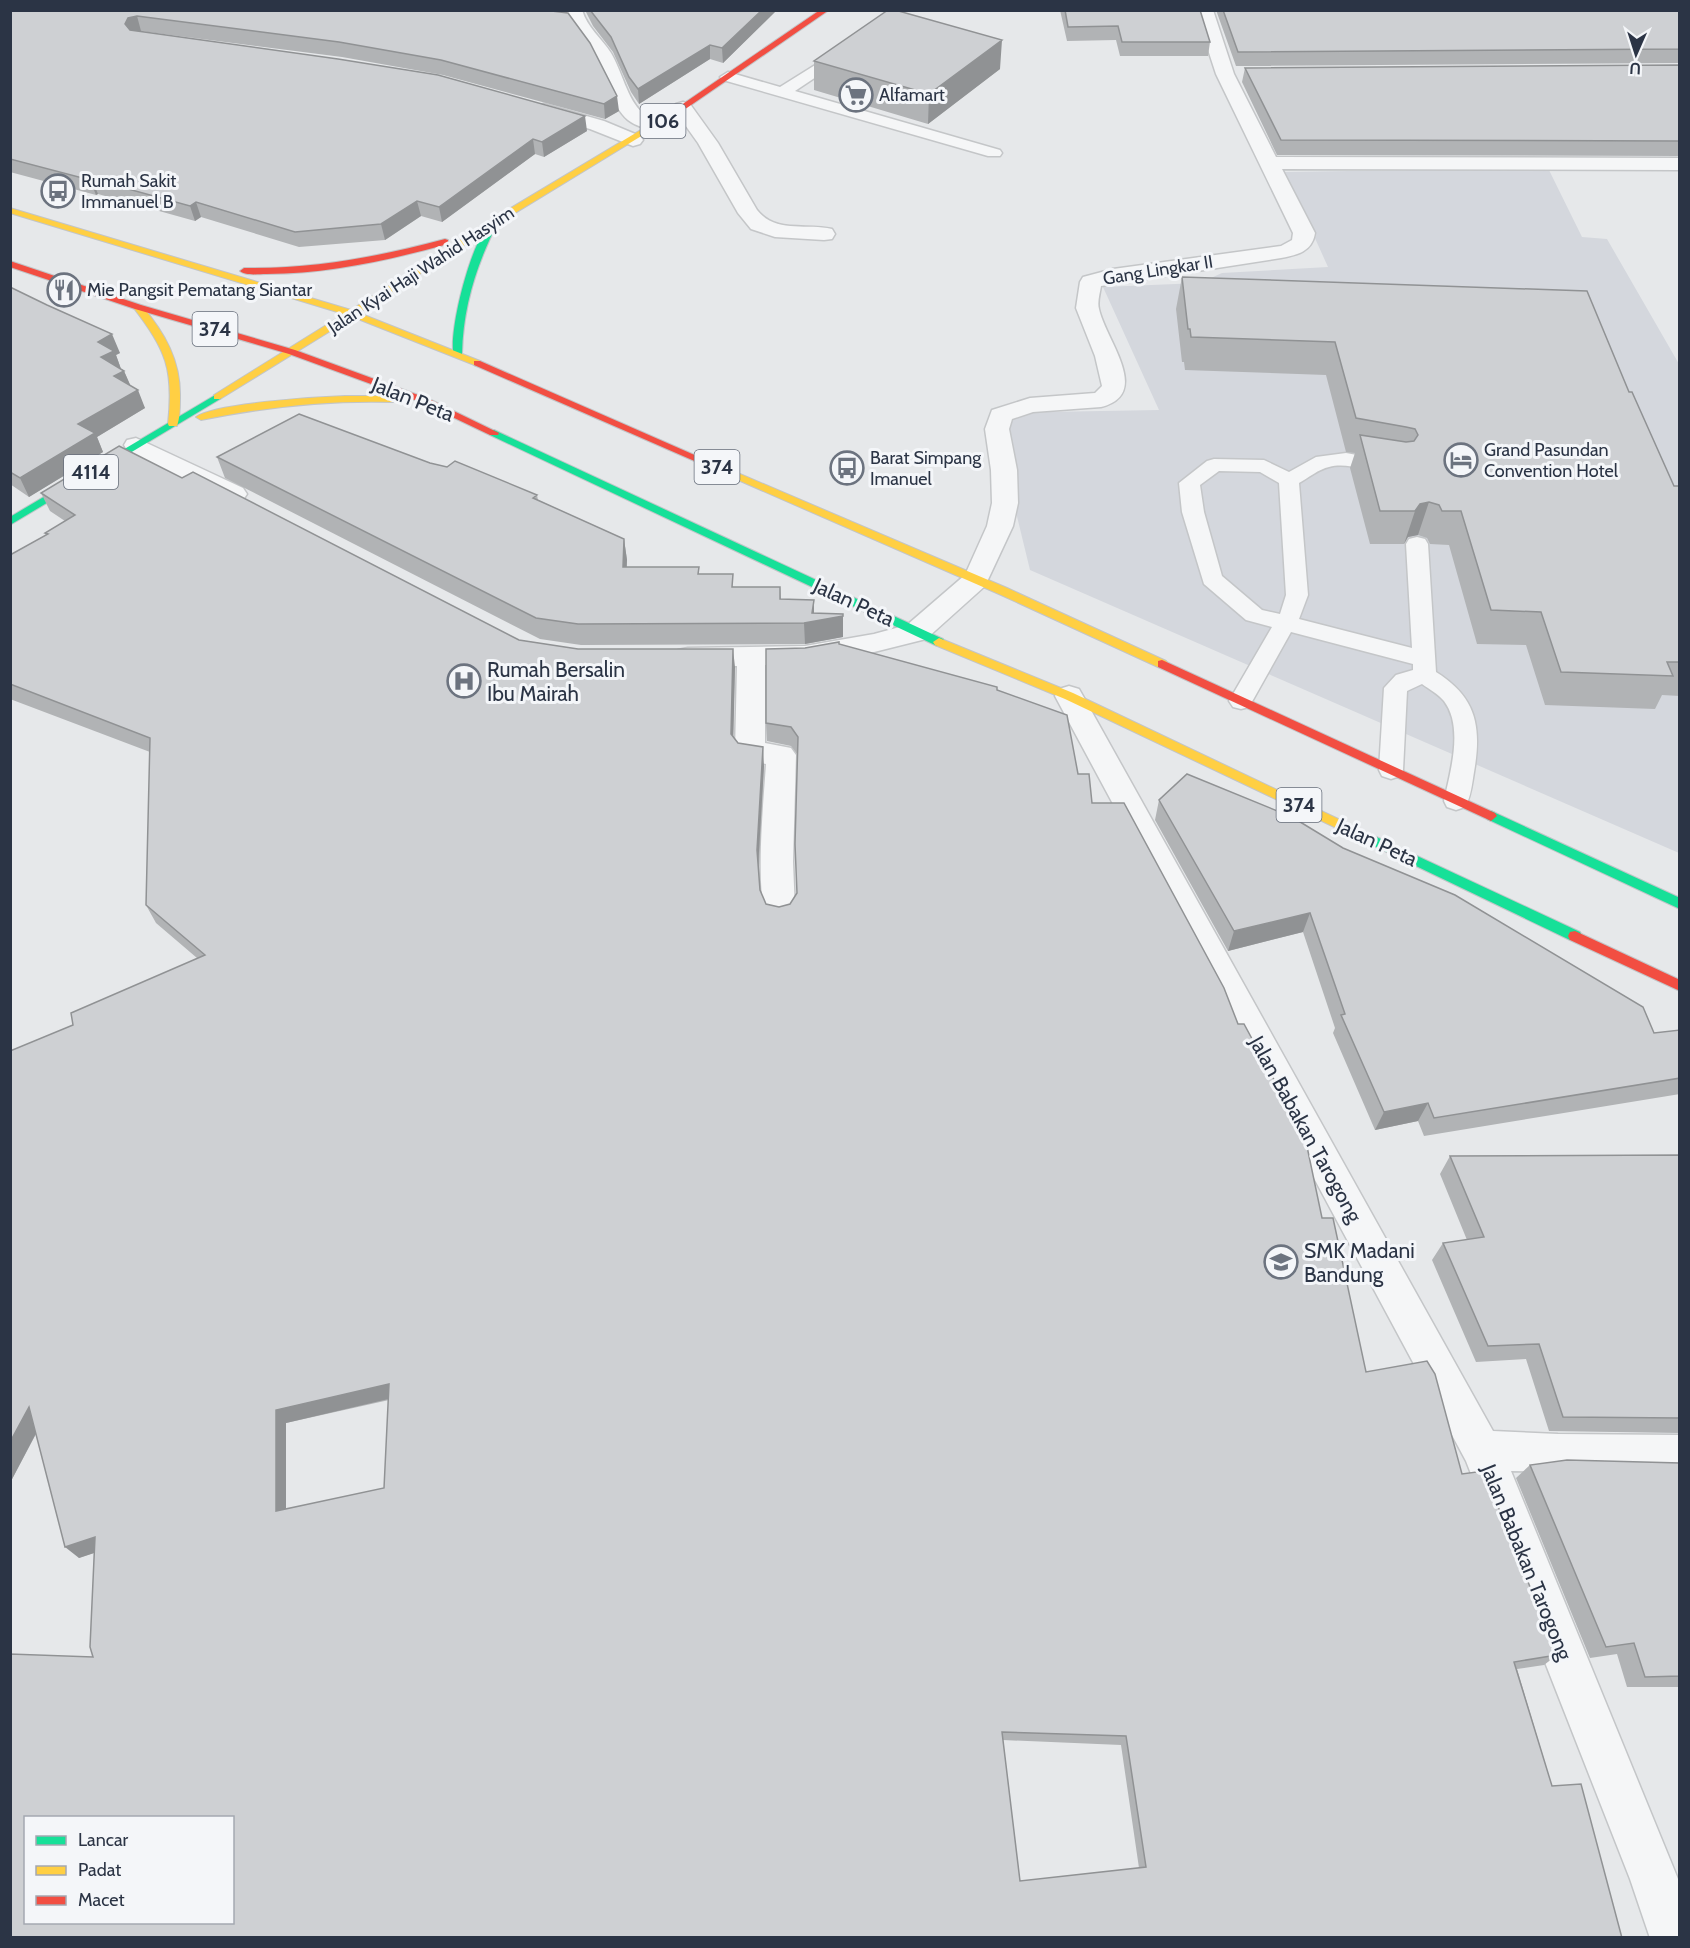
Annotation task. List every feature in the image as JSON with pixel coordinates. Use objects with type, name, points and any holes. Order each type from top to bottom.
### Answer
[{"type":"main road","name":"Jalan Kyai Haji Wahid Hasyim","points":[[10,522],[292,352],[494,222],[633,140],[826,10]]},
{"type":"main road","name":"374","points":[[10,210],[353,314],[457,354],[976,580],[1680,904]]},
{"type":"main road","name":"106","points":[[203,268],[249,271],[343,266],[398,255],[449,241],[494,222]]},
{"type":"main road","points":[[457,354],[456,328],[460,303],[472,262],[494,222]]},
{"type":"main road","name":"Jalan Peta","points":[[10,264],[138,307],[292,352],[426,401],[916,632],[1069,696],[1680,986]]},
{"type":"main road","points":[[138,307],[155,326],[168,346],[176,369],[178,396],[173,424],[233,410],[288,401],[359,397],[426,401]]},
{"type":"street","name":"Gang Lingkar II","points":[[916,632],[976,580],[1000,526],[1005,503],[1004,470],[997,429],[1001,415],[1030,405],[1101,400],[1111,394],[1114,386],[1107,356],[1087,308],[1091,282],[1113,276],[1281,252],[1300,246],[1304,240],[1304,233],[1225,74],[1204,10]]},
{"type":"street","points":[[552,18],[574,15],[603,55],[634,116],[657,124]]},
{"type":"street","points":[[1225,74],[1249,74]]},
{"type":"street","points":[[683,108],[708,143],[748,213],[758,225],[775,231],[824,234]]},
{"type":"street","points":[[530,109],[544,110],[597,125],[633,140]]},
{"type":"street","points":[[1270,163],[1680,164]]},
{"type":"street","points":[[136,445],[253,504]]},
{"type":"street","points":[[661,657],[805,655],[874,644],[916,632]]},
{"type":"street","points":[[751,656],[750,752],[781,755],[777,862],[779,911]]},
{"type":"street","name":"Jalan Babakan Tarogong","points":[[1069,696],[1482,1450],[1654,1879],[1674,1938]]},
{"type":"street","points":[[1482,1450],[1558,1454],[1680,1455]]},
{"type":"lane","points":[[782,93],[860,41]]},
{"type":"lane","points":[[728,77],[994,153]]},
{"type":"lane","points":[[1289,480],[1323,461],[1346,459],[1367,461],[1395,468]]},
{"type":"lane","points":[[1289,480],[1264,466],[1214,465],[1189,483],[1193,512],[1212,579],[1254,615],[1425,667],[1455,699],[1462,714],[1465,750],[1456,801]]},
{"type":"lane","points":[[1241,701],[1292,613],[1297,595],[1289,480]]},
{"type":"lane","points":[[1417,544],[1425,667]]},
{"type":"lane","points":[[1391,770],[1396,688],[1425,667]]},
{"type":"shaded area","points":[[1548,168],[1582,237],[1607,239],[1679,364],[1679,853],[1030,570],[992,413],[1159,410],[1103,287],[1200,283],[1222,273],[1328,267],[1285,172]]},
{"type":"building","points":[[10,10],[543,10],[568,13],[590,43],[617,96],[604,104],[441,60],[339,42],[137,16],[128,18],[125,24],[130,30],[438,75],[585,116],[542,142],[533,139],[439,207],[417,201],[381,224],[295,232],[196,202],[190,206],[10,159]]},
{"type":"building","points":[[590,10],[762,10],[722,48],[710,45],[638,89],[629,77],[611,37]]},
{"type":"building","points":[[888,10],[1002,40],[929,94],[814,61]]},
{"type":"building","points":[[1065,10],[1200,10],[1210,42],[1122,42],[1118,26],[1068,27]]},
{"type":"building","points":[[1223,10],[1680,10],[1680,49],[1238,52]]},
{"type":"building","points":[[1680,65],[1680,141],[1281,140],[1245,68]]},
{"type":"building","points":[[1182,277],[1587,291],[1629,392],[1632,392],[1674,486],[1680,486],[1680,662],[1667,662],[1673,676],[1561,672],[1541,612],[1491,610],[1461,511],[1442,511],[1439,505],[1429,502],[1420,504],[1415,511],[1380,511],[1360,435],[1406,442],[1414,441],[1418,435],[1415,429],[1356,418],[1335,342],[1191,337]]},
{"type":"building","points":[[10,287],[112,334],[98,342],[114,351],[101,357],[124,371],[114,376],[138,390],[78,424],[95,433],[20,478],[10,472]]},
{"type":"building","points":[[299,414],[430,463],[447,467],[455,461],[537,495],[533,498],[624,539],[623,567],[699,567],[698,574],[733,574],[732,587],[780,587],[780,599],[814,600],[812,613],[843,614],[843,616],[804,623],[578,624],[536,618],[217,457]]},
{"type":"building","points":[[119,446],[182,478],[193,472],[519,640],[578,649],[733,649],[731,734],[738,743],[763,747],[757,850],[760,890],[766,904],[779,907],[790,904],[797,893],[795,844],[798,737],[791,727],[766,723],[766,649],[805,648],[839,642],[839,644],[997,687],[997,690],[1067,715],[1078,774],[1089,774],[1092,803],[1124,803],[1224,988],[1238,1024],[1244,1024],[1305,1137],[1322,1218],[1333,1218],[1366,1372],[1427,1361],[1435,1374],[1462,1474],[1484,1471],[1557,1655],[1514,1662],[1552,1786],[1581,1784],[1622,1938],[10,1938],[10,1654],[93,1657],[90,1647],[95,1537],[65,1547],[29,1407],[10,1442],[10,1051],[73,1025],[71,1013],[205,955],[146,905],[150,738],[10,684],[10,555],[48,534],[45,533],[75,515],[41,493]],"holes":[[[389,1384],[384,1488],[276,1511],[276,1410]],[[1002,1732],[1126,1736],[1146,1867],[1020,1881]]]},
{"type":"building","points":[[1187,774],[1292,817],[1343,848],[1455,895],[1643,1007],[1654,1033],[1680,1030],[1680,1078],[1434,1118],[1428,1103],[1384,1112],[1341,1015],[1345,1014],[1310,913],[1234,931],[1159,800]]},
{"type":"building","points":[[1680,1155],[1680,1418],[1563,1417],[1539,1344],[1488,1346],[1443,1243],[1484,1237],[1450,1156]]},
{"type":"building","points":[[1567,1460],[1680,1463],[1680,1676],[1645,1677],[1634,1643],[1606,1647],[1530,1465]]},
{"type":"traffic: fast","points":[[457,354],[460,319],[467,287],[478,255],[493,224]]},
{"type":"traffic: fast","points":[[10,522],[217,397]]},
{"type":"traffic: fast","points":[[494,433],[939,642]]},
{"type":"traffic: fast","points":[[1491,816],[1680,904]]},
{"type":"traffic: fast","points":[[1370,839],[1575,936]]},
{"type":"traffic: slow","points":[[217,397],[292,352],[494,222],[662,121]]},
{"type":"traffic: slow","points":[[10,210],[353,314],[477,363]]},
{"type":"traffic: slow","points":[[138,307],[159,334],[171,361],[175,389],[173,424]]},
{"type":"traffic: slow","points":[[201,417],[297,402],[393,399]]},
{"type":"traffic: slow","points":[[726,471],[1003,591],[1162,664]]},
{"type":"traffic: slow","points":[[939,642],[1069,696],[1370,839]]},
{"type":"traffic: jam","points":[[662,121],[826,10]]},
{"type":"traffic: jam","points":[[244,271],[321,268],[395,255],[445,242]]},
{"type":"traffic: jam","points":[[10,264],[138,307],[292,352],[426,401],[494,433]]},
{"type":"traffic: jam","points":[[477,363],[726,471]]},
{"type":"traffic: jam","points":[[1162,664],[1491,816]]},
{"type":"traffic: jam","points":[[1575,936],[1680,986]]},
{"type":"place","name":"Alfamart","points":[[856,95]]},
{"type":"place","name":"Rumah Sakit Immanuel B","points":[[58,191]]},
{"type":"place","name":"Mie Pangsit Pematang Siantar","points":[[64,290]]},
{"type":"place","name":"Grand Pasundan Convention Hotel","points":[[1461,460]]},
{"type":"place","name":"Barat Simpang Imanuel","points":[[847,468]]},
{"type":"place","name":"Rumah Bersalin Ibu Mairah","points":[[464,681]]},
{"type":"place","name":"SMK Madani Bandung","points":[[1281,1262]]}]
